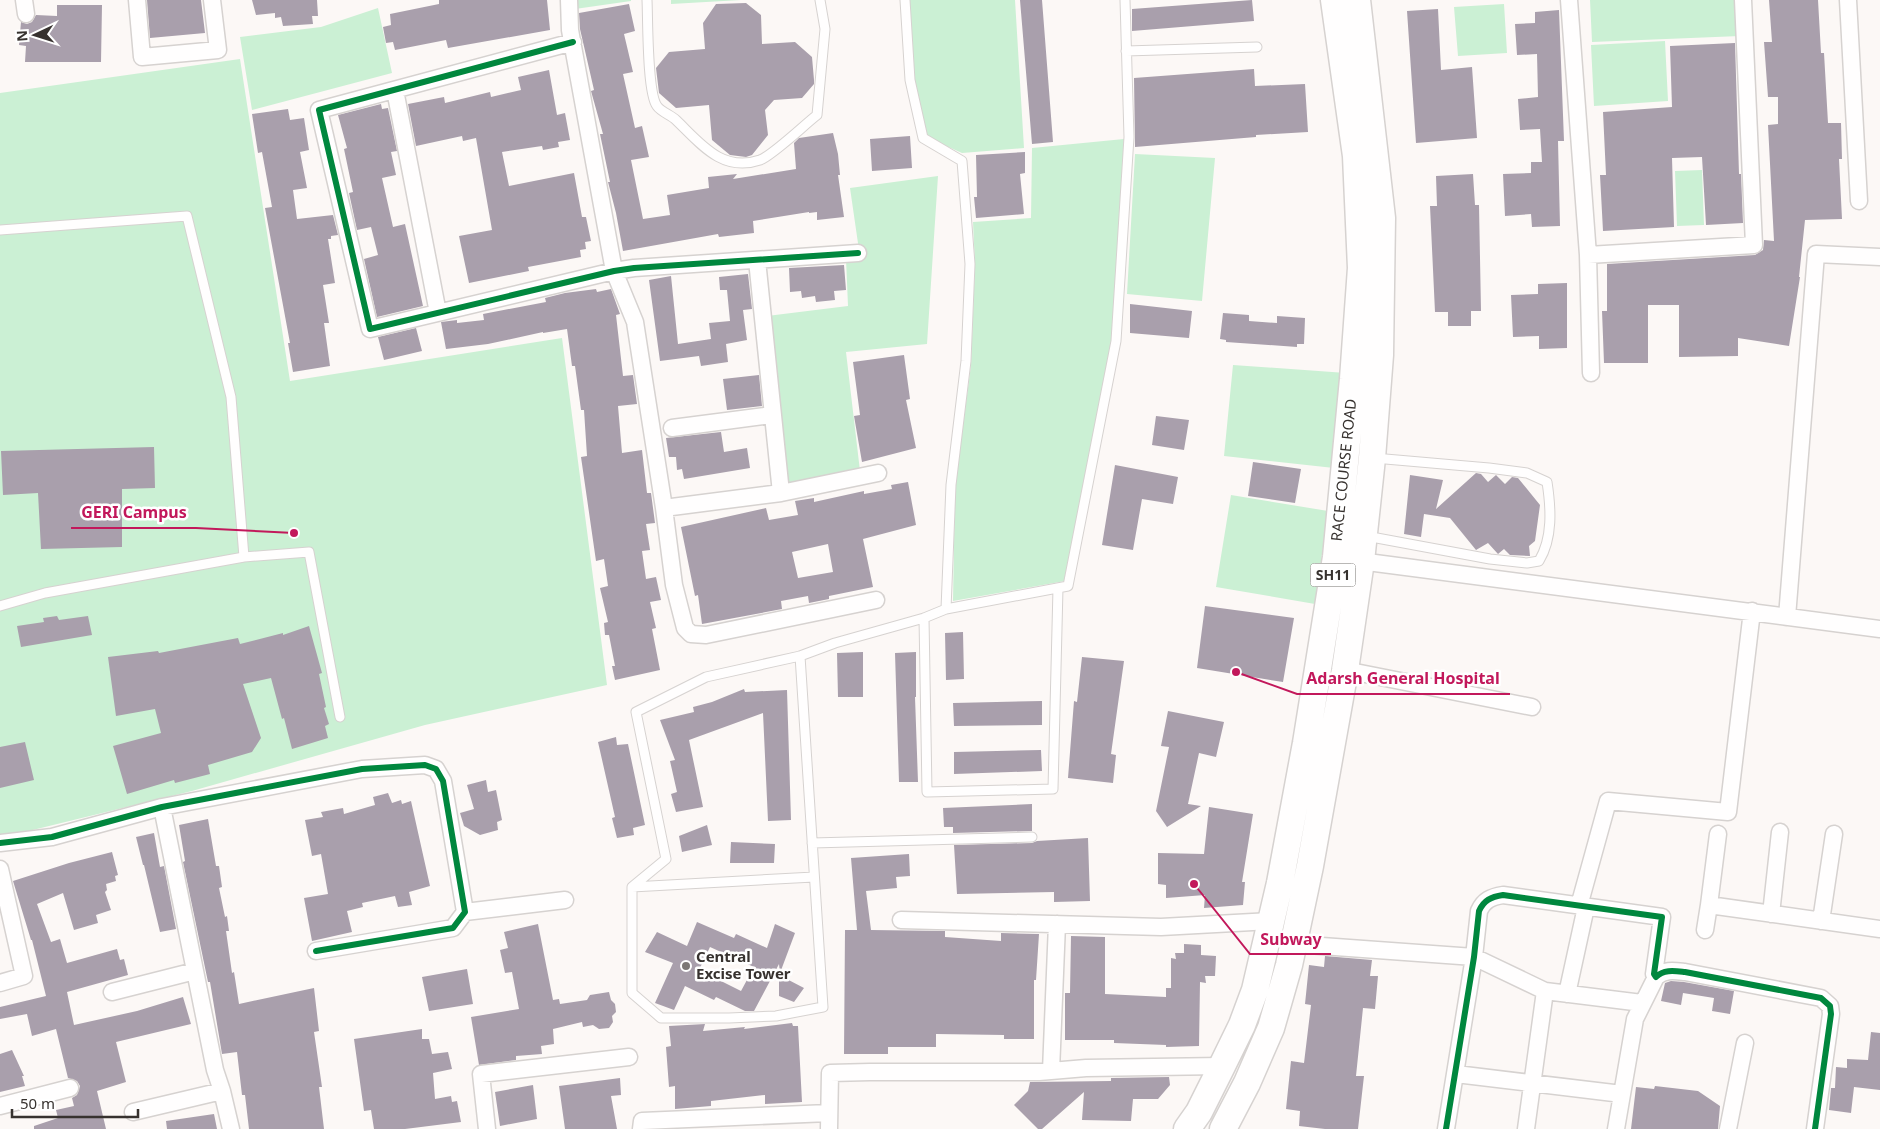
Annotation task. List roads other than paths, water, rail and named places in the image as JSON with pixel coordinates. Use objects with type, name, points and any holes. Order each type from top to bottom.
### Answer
[{"type":"main road","name":"RACE COURSE ROAD","points":[[1224,1129],[1248,1083],[1271,1028],[1294,944],[1346,670],[1353,551],[1354,379],[1362,268],[1356,156],[1334,0]]},
{"type":"main road","name":"RACE COURSE ROAD","points":[[1187,1129],[1199,1112],[1222,1066],[1242,1025],[1255,990],[1271,921],[1306,743],[1353,551],[1372,458],[1380,355],[1382,218],[1357,0]]},
{"type":"street","points":[[137,0],[142,57],[218,50],[212,0]]},
{"type":"street","points":[[569,0],[570,30],[614,271],[635,322],[674,585],[685,628],[690,634],[706,635],[876,600]]},
{"type":"street","points":[[1569,0],[1588,255],[1591,373]]},
{"type":"street","points":[[1588,255],[1754,245],[1743,0]]},
{"type":"street","points":[[1848,0],[1859,201]]},
{"type":"street","points":[[573,42],[319,110],[370,328],[614,271],[809,255],[858,253]]},
{"type":"street","points":[[395,90],[438,313]]},
{"type":"street","points":[[1787,617],[1816,254],[1880,257]]},
{"type":"street","points":[[757,260],[781,493]]},
{"type":"street","points":[[672,428],[772,415]]},
{"type":"street","points":[[664,508],[781,493],[878,473]]},
{"type":"street","points":[[1353,551],[1752,612],[1880,628]]},
{"type":"street","points":[[1567,994],[1582,906],[1608,801],[1728,812],[1752,612]]},
{"type":"street","points":[[1346,670],[1532,707]]},
{"type":"street","points":[[0,843],[52,837],[162,807],[362,769],[425,765],[436,769],[443,781],[465,912]]},
{"type":"street","points":[[162,807],[215,1070],[232,1129]]},
{"type":"street","points":[[1771,914],[1780,832]]},
{"type":"street","points":[[1705,930],[1718,834]]},
{"type":"street","points":[[1821,921],[1834,834]]},
{"type":"street","points":[[0,869],[24,976],[0,983]]},
{"type":"street","points":[[1446,1129],[1474,957],[1479,911],[1482,905],[1492,897],[1503,895],[1662,917],[1654,974],[1656,977]]},
{"type":"street","points":[[316,951],[453,928],[465,912],[565,900]]},
{"type":"street","points":[[1709,905],[1880,929]]},
{"type":"street","points":[[901,920],[1161,926],[1271,921]]},
{"type":"street","points":[[1051,1071],[1057,924]]},
{"type":"street","points":[[1294,944],[1474,957],[1545,991],[1642,1003]]},
{"type":"street","points":[[112,992],[195,971]]},
{"type":"street","points":[[1616,1129],[1633,1026],[1642,1003],[1656,977],[1660,973],[1672,971],[1709,975],[1822,998],[1830,1006],[1831,1014],[1815,1129]]},
{"type":"street","points":[[1526,1129],[1545,991]]},
{"type":"street","points":[[1728,1129],[1745,1043]]},
{"type":"street","points":[[487,1129],[481,1074],[629,1057]]},
{"type":"street","points":[[641,1129],[642,1121],[829,1121],[830,1074],[1051,1071],[1086,1068],[1222,1066]]},
{"type":"street","points":[[1456,1074],[1622,1094]]},
{"type":"street","points":[[0,1106],[70,1088]]},
{"type":"street","points":[[133,1112],[222,1091]]},
{"type":"lane","points":[[647,0],[651,85],[657,106],[672,117],[712,154],[728,162],[746,164],[762,159],[817,115],[824,29],[820,0]]},
{"type":"lane","points":[[905,0],[910,80],[922,138],[962,161],[967,204],[970,264],[966,351],[951,485],[946,609]]},
{"type":"lane","points":[[632,887],[666,859],[636,712],[706,677],[800,656],[835,643],[924,618],[946,609],[1068,586],[1116,341],[1128,136],[1125,0]]},
{"type":"lane","points":[[1126,51],[1257,47]]},
{"type":"lane","points":[[0,230],[188,216],[231,397],[244,557]]},
{"type":"lane","points":[[1353,551],[1413,546],[1527,563],[1539,560],[1546,548],[1550,504],[1547,482],[1527,473],[1372,458]]},
{"type":"lane","points":[[0,606],[45,593],[244,557],[309,552],[340,717]]},
{"type":"lane","points":[[924,618],[927,792],[1053,789],[1058,588]]},
{"type":"lane","points":[[632,887],[632,993],[661,1018],[776,1016],[823,1007],[800,656]]},
{"type":"lane","points":[[812,843],[1032,837]]},
{"type":"lane","points":[[632,887],[814,877]]},
{"type":"place","name":"GERI Campus","points":[[294,533]]},
{"type":"place","name":"Adarsh General Hospital","points":[[1236,672]]},
{"type":"place","name":"Subway","points":[[1194,884]]},
{"type":"place","name":"Central Excise Tower","points":[[686,966]]}]
